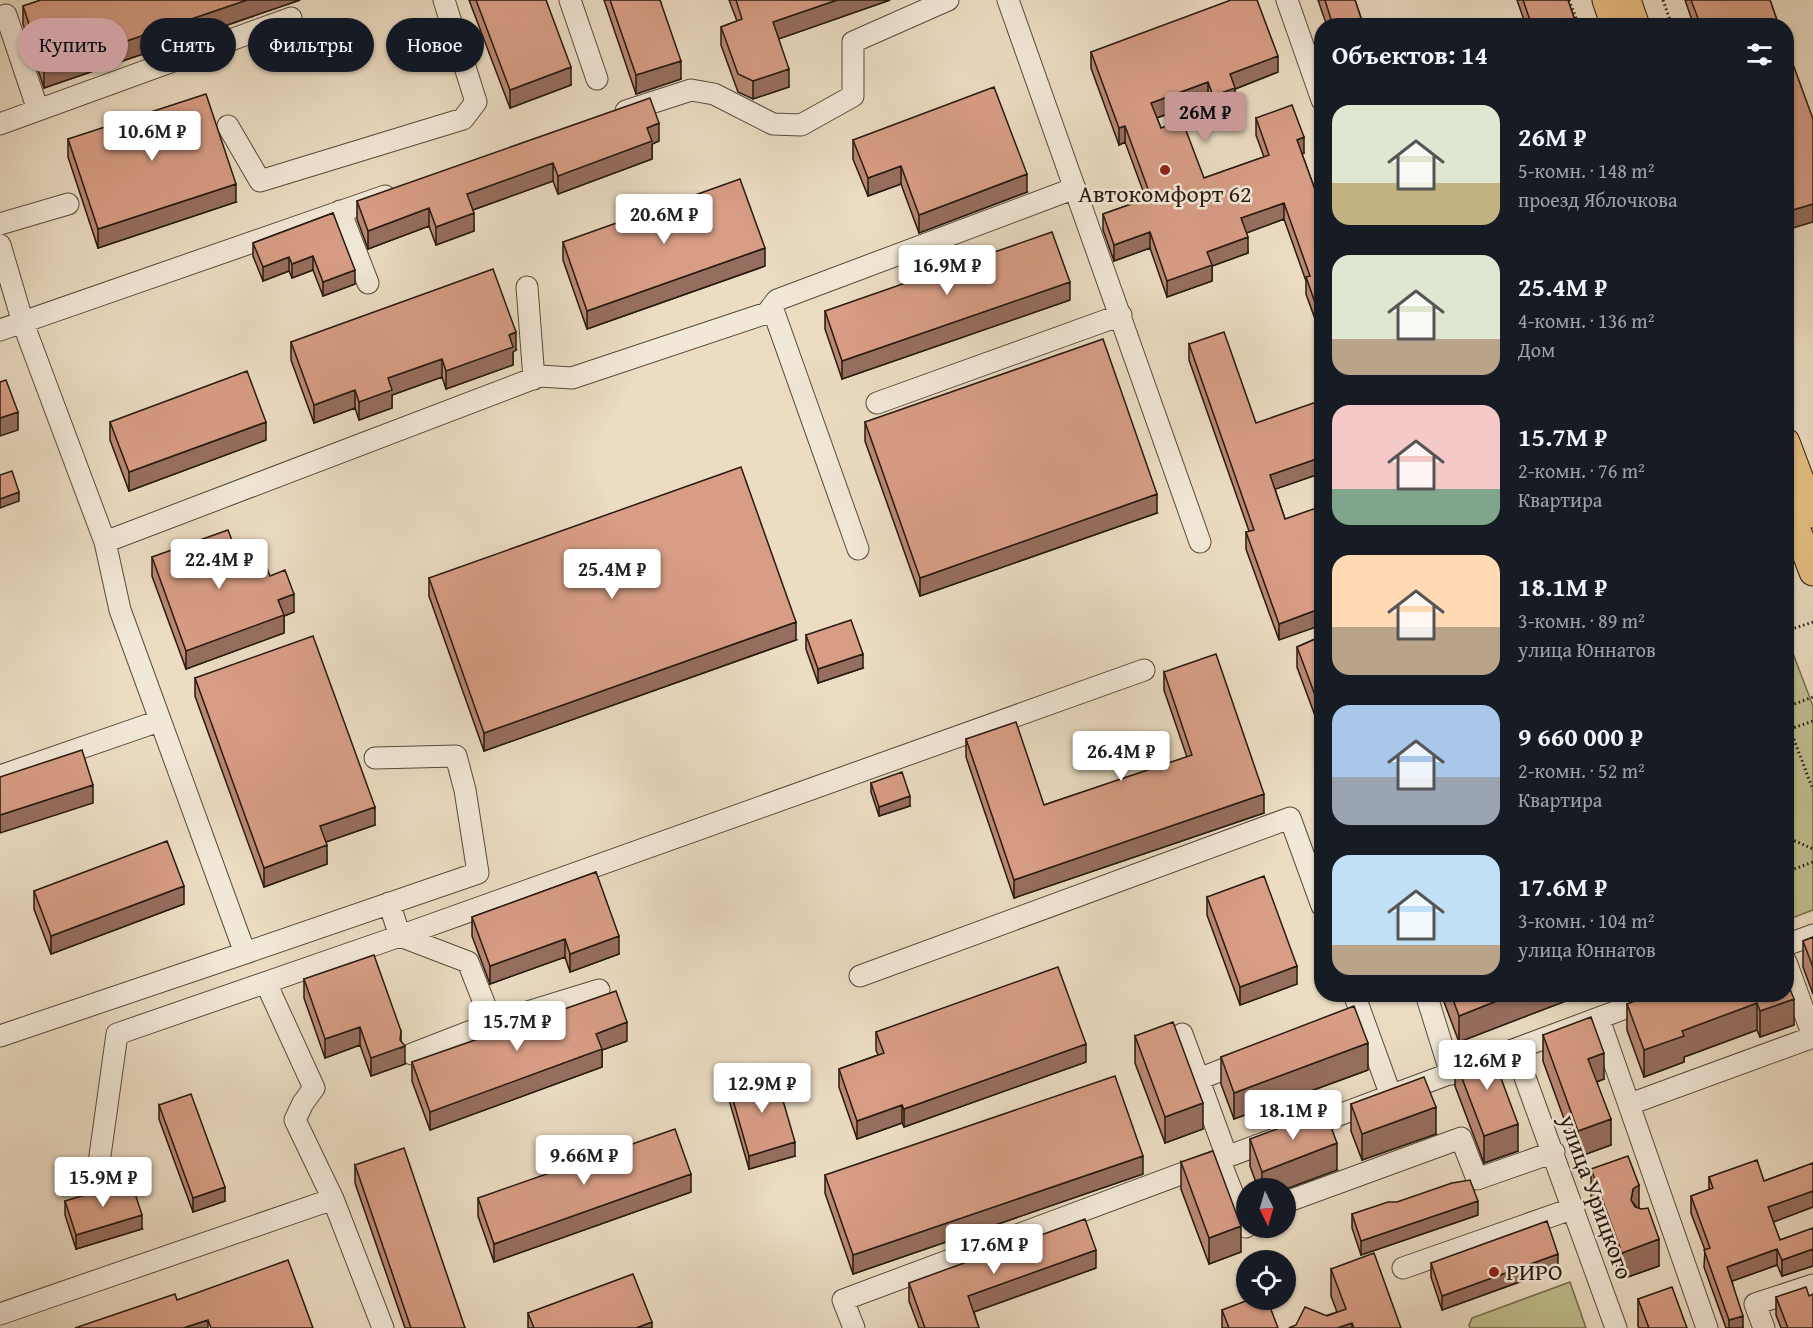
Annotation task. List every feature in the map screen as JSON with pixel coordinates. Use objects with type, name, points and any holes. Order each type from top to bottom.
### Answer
[{"type":"main road","points":[[1606,0],[1612,18]]},
{"type":"main road","points":[[1627,0],[1633,18]]},
{"type":"main road","points":[[1794,463],[1813,514]]},
{"type":"main road","points":[[1794,522],[1813,572]]},
{"type":"street","points":[[228,126],[260,181],[462,119],[476,102],[444,0]]},
{"type":"street","points":[[570,0],[597,79]]},
{"type":"street","points":[[605,119],[691,90],[714,94],[773,124],[801,124],[853,96],[853,42],[948,0]]},
{"type":"street","points":[[1008,0],[1200,542]]},
{"type":"street","points":[[1287,0],[1314,77]]},
{"type":"street","points":[[6,15],[38,110]]},
{"type":"street","points":[[0,124],[248,34]]},
{"type":"street","points":[[0,330],[406,188]]},
{"type":"street","points":[[105,542],[540,376],[572,378],[767,313],[777,300],[1076,188]]},
{"type":"street","points":[[0,224],[68,204]]},
{"type":"street","points":[[340,211],[368,283]]},
{"type":"street","points":[[0,245],[23,322],[105,542],[120,610],[244,952]]},
{"type":"street","points":[[527,287],[534,379]]},
{"type":"street","points":[[772,307],[858,549]]},
{"type":"street","points":[[877,403],[1121,315]]},
{"type":"street","points":[[96,1184],[117,1034],[400,936],[1144,670]]},
{"type":"street","points":[[0,776],[159,721]]},
{"type":"street","points":[[0,1036],[478,873],[465,790],[456,756],[375,758]]},
{"type":"street","points":[[860,976],[1290,818],[1314,884]]},
{"type":"street","points":[[389,903],[400,936]]},
{"type":"street","points":[[1794,942],[1813,935]]},
{"type":"street","points":[[400,936],[468,962],[492,1023]]},
{"type":"street","points":[[266,983],[314,1088],[303,1103],[295,1120],[333,1199],[383,1328]]},
{"type":"street","points":[[1630,1104],[1813,1037],[1794,984]]},
{"type":"street","points":[[412,1054],[492,1023],[599,990]]},
{"type":"street","points":[[1357,1002],[1390,1096]]},
{"type":"street","points":[[1428,1002],[1451,1074]]},
{"type":"street","points":[[854,1328],[843,1300],[1599,1019],[1631,1002]]},
{"type":"street","points":[[1340,1024],[1362,1015]]},
{"type":"street","points":[[1599,1019],[1630,1104],[1660,1217],[1707,1328]]},
{"type":"street","points":[[1182,1034],[1236,1195]]},
{"type":"street","name":"улица Урицкого","points":[[1515,1050],[1554,1152],[1616,1328]]},
{"type":"street","points":[[1199,1079],[1264,1053]]},
{"type":"street","points":[[1296,1198],[1461,1138],[1468,1180],[1554,1152]]},
{"type":"street","points":[[0,1314],[333,1199]]},
{"type":"street","points":[[1403,1268],[1574,1208]]},
{"type":"street","points":[[1764,1328],[1755,1304],[1813,1285]]},
{"type":"path","points":[[1569,0],[1576,18]]},
{"type":"path","points":[[1663,0],[1669,18]]},
{"type":"path","points":[[1794,628],[1813,622]]},
{"type":"path","points":[[1794,704],[1813,697]]},
{"type":"path","points":[[1794,728],[1813,721]]},
{"type":"path","points":[[1794,740],[1813,790]]},
{"type":"path","points":[[1794,841],[1813,849]]},
{"type":"path","points":[[1794,869],[1813,862]]},
{"type":"shaded area","points":[[1794,656],[1813,706],[1813,910],[1794,917]]},
{"type":"shaded area","points":[[1570,1282],[1586,1328],[1470,1328],[1472,1318]]},
{"type":"building","points":[[41,0],[247,0],[194,18],[140,18],[140,36],[128,40],[128,18],[27,18],[23,6]]},
{"type":"building","points":[[476,0],[546,0],[571,67],[510,90]]},
{"type":"building","points":[[610,0],[660,0],[681,61],[636,75]]},
{"type":"building","points":[[736,0],[837,0],[773,22],[789,69],[753,81],[738,74],[721,27],[742,19]]},
{"type":"building","points":[[1231,0],[1257,0],[1278,56],[1230,74],[1235,88],[1213,96],[1208,82],[1151,103],[1161,128],[1182,120],[1204,178],[1269,155],[1256,118],[1292,105],[1304,137],[1297,140],[1314,187],[1314,300],[1306,277],[1310,276],[1284,203],[1241,218],[1248,237],[1207,252],[1212,265],[1167,281],[1150,232],[1114,245],[1103,214],[1151,197],[1125,126],[1119,128],[1091,52]]},
{"type":"building","points":[[1325,0],[1355,0],[1361,18],[1331,18]]},
{"type":"building","points":[[1523,0],[1568,0],[1574,18],[1529,18]]},
{"type":"building","points":[[1691,0],[1770,0],[1776,18],[1698,18]]},
{"type":"building","points":[[1794,67],[1813,119],[1813,204],[1794,210]]},
{"type":"building","points":[[994,87],[1027,174],[919,215],[901,166],[868,178],[853,140]]},
{"type":"building","points":[[206,94],[236,184],[98,229],[68,139]]},
{"type":"building","points":[[650,98],[659,123],[647,128],[652,141],[558,176],[553,163],[467,194],[474,213],[436,227],[429,208],[368,231],[357,201]]},
{"type":"building","points":[[740,179],[765,248],[587,311],[563,242]]},
{"type":"building","points":[[333,213],[355,270],[323,282],[313,256],[292,264],[289,257],[263,267],[253,243]]},
{"type":"building","points":[[1052,232],[1070,282],[842,361],[825,311]]},
{"type":"building","points":[[493,269],[516,332],[509,335],[513,347],[446,371],[442,359],[388,378],[392,390],[359,402],[355,390],[314,405],[291,342]]},
{"type":"building","points":[[1224,332],[1256,423],[1314,403],[1314,460],[1270,475],[1285,519],[1314,509],[1314,611],[1279,624],[1246,532],[1254,530],[1189,344]]},
{"type":"building","points":[[1103,339],[1157,494],[920,578],[865,422]]},
{"type":"building","points":[[247,371],[266,422],[129,472],[110,422]]},
{"type":"building","points":[[6,380],[18,412],[0,418],[0,382]]},
{"type":"building","points":[[741,467],[796,622],[484,733],[429,578]]},
{"type":"building","points":[[12,471],[19,492],[0,499],[0,475]]},
{"type":"building","points":[[228,530],[240,561],[261,553],[270,576],[285,570],[294,594],[278,600],[284,615],[186,651],[152,557]]},
{"type":"building","points":[[851,620],[863,654],[818,669],[806,635]]},
{"type":"building","points":[[313,636],[375,807],[320,826],[327,845],[264,868],[195,678]]},
{"type":"building","points":[[1314,640],[1314,692],[1297,647]]},
{"type":"building","points":[[1216,654],[1264,794],[1014,880],[966,739],[1016,722],[1044,805],[1192,755],[1164,672]]},
{"type":"building","points":[[82,750],[93,785],[0,815],[0,777]]},
{"type":"building","points":[[902,772],[910,796],[879,807],[871,783]]},
{"type":"building","points":[[167,841],[184,886],[51,936],[34,891]]},
{"type":"building","points":[[596,872],[619,936],[570,954],[565,939],[490,966],[472,917]]},
{"type":"building","points":[[1264,876],[1297,966],[1240,987],[1207,897]]},
{"type":"building","points":[[1813,937],[1813,967],[1803,941]]},
{"type":"building","points":[[374,955],[401,1031],[400,1040],[405,1046],[371,1058],[360,1027],[325,1039],[304,979]]},
{"type":"building","points":[[1058,967],[1086,1044],[904,1109],[902,1105],[857,1121],[839,1069],[884,1053],[876,1032]]},
{"type":"building","points":[[616,991],[627,1022],[596,1034],[602,1049],[430,1112],[412,1062]]},
{"type":"building","points":[[1454,1002],[1494,1002],[1459,1016]]},
{"type":"building","points":[[1632,1002],[1786,1002],[1760,1011],[1757,1003],[1682,1031],[1684,1036],[1644,1050],[1627,1004]]},
{"type":"building","points":[[1354,1006],[1368,1043],[1234,1093],[1221,1057]]},
{"type":"building","points":[[1591,1017],[1604,1053],[1588,1059],[1611,1119],[1578,1131],[1543,1035]]},
{"type":"building","points":[[1173,1022],[1203,1103],[1165,1117],[1135,1036]]},
{"type":"building","points":[[1489,1046],[1518,1124],[1484,1136],[1455,1060]]},
{"type":"building","points":[[775,1073],[795,1142],[749,1156],[729,1086]]},
{"type":"building","points":[[1115,1076],[1143,1156],[853,1255],[825,1175]]},
{"type":"building","points":[[1424,1077],[1436,1107],[1362,1134],[1351,1104]]},
{"type":"building","points":[[191,1094],[225,1187],[193,1198],[159,1105]]},
{"type":"building","points":[[1325,1111],[1337,1143],[1262,1172],[1250,1139]]},
{"type":"building","points":[[675,1129],[691,1174],[494,1244],[478,1198]]},
{"type":"building","points":[[404,1148],[465,1328],[411,1328],[355,1165]]},
{"type":"building","points":[[1213,1151],[1236,1213],[1236,1228],[1209,1238],[1181,1162]]},
{"type":"building","points":[[1628,1156],[1639,1185],[1633,1189],[1631,1200],[1635,1207],[1648,1208],[1659,1239],[1622,1253],[1591,1169]]},
{"type":"building","points":[[1757,1160],[1764,1181],[1813,1163],[1813,1191],[1768,1207],[1780,1240],[1813,1228],[1813,1249],[1782,1260],[1777,1249],[1727,1267],[1743,1316],[1729,1320],[1704,1250],[1710,1248],[1691,1196],[1713,1188],[1709,1177]]},
{"type":"building","points":[[1470,1180],[1478,1201],[1361,1241],[1352,1214],[1388,1202],[1397,1202],[1452,1183]]},
{"type":"building","points":[[131,1181],[142,1215],[76,1235],[65,1201]]},
{"type":"building","points":[[1085,1219],[1096,1250],[968,1296],[979,1328],[925,1328],[909,1283]]},
{"type":"building","points":[[1547,1221],[1558,1254],[1442,1296],[1431,1263]]},
{"type":"building","points":[[1374,1253],[1401,1328],[1354,1328],[1352,1323],[1337,1328],[1289,1328],[1296,1325],[1305,1307],[1327,1316],[1346,1309],[1331,1269]]},
{"type":"building","points":[[288,1260],[313,1328],[211,1328],[208,1320],[183,1328],[75,1328],[175,1294],[177,1300]]},
{"type":"building","points":[[633,1274],[652,1322],[636,1328],[534,1328],[528,1313]]},
{"type":"building","points":[[1672,1287],[1687,1328],[1649,1328],[1638,1299]]},
{"type":"building","points":[[1806,1287],[1809,1296],[1813,1294],[1813,1328],[1788,1328],[1776,1297]]},
{"type":"building","points":[[1236,1305],[1236,1310],[1271,1310],[1278,1328],[1229,1328],[1222,1310]]},
{"type":"place","name":"Автокомфорт 62","points":[[1165,170]]},
{"type":"place","name":"РИРО","points":[[1494,1272]]}]
